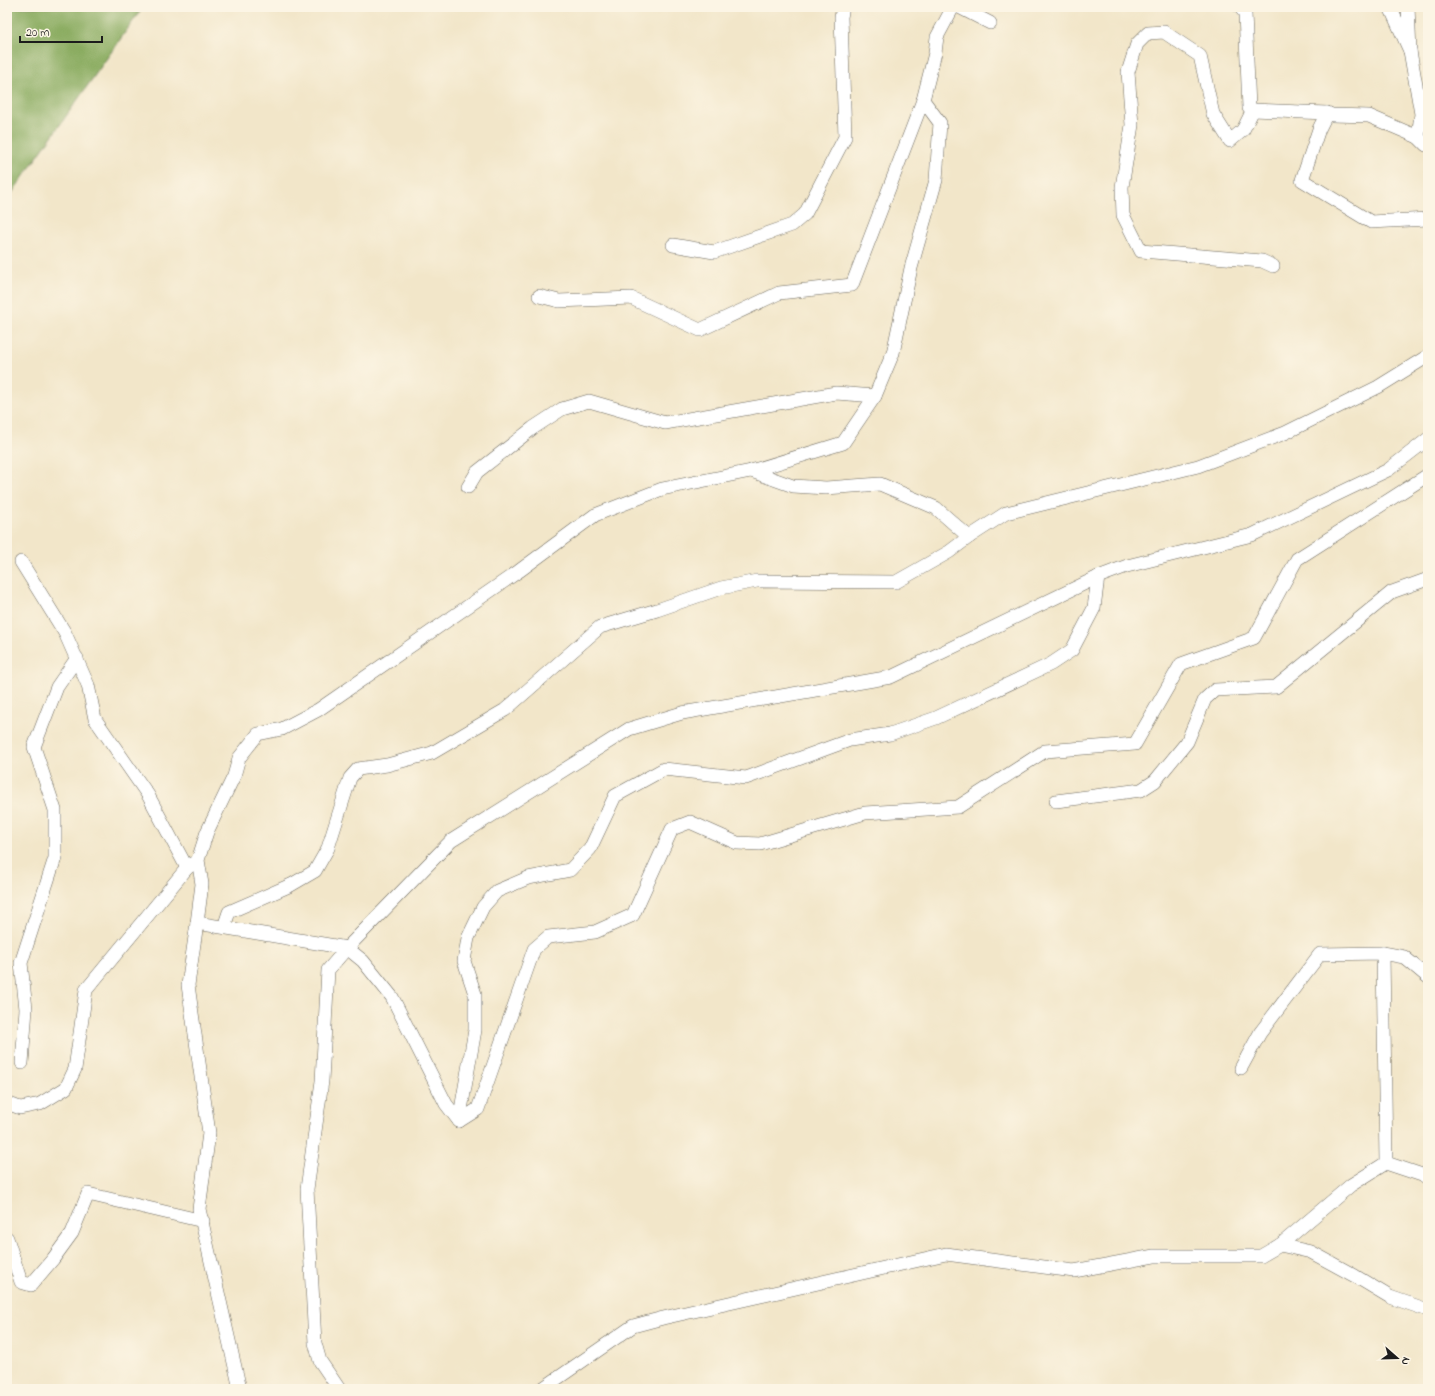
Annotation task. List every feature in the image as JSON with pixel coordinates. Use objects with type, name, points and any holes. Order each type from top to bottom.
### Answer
[{"type":"lane","points":[[673,245],[714,252],[792,225],[804,214],[845,136],[841,17],[843,7]]},
{"type":"lane","points":[[539,296],[559,301],[631,298],[700,330],[779,293],[852,285],[923,100],[935,53],[937,37],[953,7]]},
{"type":"lane","points":[[959,7],[990,23]]},
{"type":"lane","points":[[1240,7],[1245,13],[1249,108],[1253,110],[1369,116],[1423,141],[1421,114],[1410,51],[1408,7]]},
{"type":"lane","points":[[1390,7],[1410,51]]},
{"type":"lane","points":[[1253,110],[1243,130],[1230,141],[1213,114],[1200,56],[1164,32],[1148,32],[1137,44],[1128,72],[1132,125],[1122,187],[1123,215],[1141,251],[1262,261],[1273,266]]},
{"type":"lane","points":[[7,1103],[20,1108],[40,1104],[66,1088],[75,1069],[86,990],[193,864],[234,776],[239,758],[258,734],[282,729],[318,710],[518,571],[595,515],[662,489],[751,471],[843,444],[875,396],[893,353],[911,268],[936,180],[940,123],[923,100]]},
{"type":"lane","points":[[1327,113],[1319,129],[1302,180],[1371,222],[1428,219]]},
{"type":"lane","points":[[224,927],[229,912],[291,885],[315,871],[328,848],[350,778],[358,769],[387,765],[432,753],[506,710],[600,627],[657,610],[721,588],[757,581],[896,582],[949,552],[1006,512],[1198,466],[1285,433],[1378,387],[1428,356]]},
{"type":"lane","points":[[468,487],[477,472],[533,428],[562,409],[589,401],[665,423],[836,393],[875,396]]},
{"type":"lane","points":[[339,1389],[320,1361],[315,1343],[307,1189],[322,1081],[328,970],[347,948],[451,842],[629,729],[682,713],[891,677],[1098,577],[1127,566],[1252,535],[1388,470],[1428,439]]},
{"type":"lane","points":[[751,471],[793,486],[826,488],[880,484],[936,508],[969,537]]},
{"type":"lane","points":[[459,1121],[478,1109],[534,949],[548,937],[595,932],[632,915],[672,829],[690,822],[737,843],[760,844],[865,813],[958,807],[1045,751],[1135,744],[1181,664],[1254,638],[1297,559],[1428,476]]},
{"type":"lane","points":[[20,562],[65,633],[77,658],[88,685],[95,719],[148,795],[193,864],[202,884],[198,922],[188,985],[209,1133],[199,1209],[203,1221],[240,1389]]},
{"type":"lane","points":[[459,1121],[475,1030],[475,994],[464,962],[468,938],[482,907],[497,891],[528,878],[570,870],[590,849],[615,796],[664,769],[746,778],[850,740],[890,734],[936,718],[1051,664],[1072,650],[1094,608],[1098,577]]},
{"type":"lane","points":[[1056,800],[1141,790],[1155,781],[1187,742],[1205,699],[1215,690],[1276,687],[1392,592],[1428,579]]},
{"type":"lane","points":[[22,1063],[26,1009],[21,963],[54,858],[55,810],[34,747],[57,687],[77,658]]},
{"type":"lane","points":[[198,922],[347,948],[362,961],[392,997],[446,1104],[459,1121]]},
{"type":"lane","points":[[1241,1068],[1260,1033],[1320,954],[1384,953],[1404,957],[1428,977]]},
{"type":"lane","points":[[1384,953],[1386,1162]]},
{"type":"lane","points":[[1386,1162],[1428,1177]]},
{"type":"lane","points":[[542,1389],[633,1326],[946,1254],[1074,1270],[1154,1256],[1261,1256],[1280,1245],[1351,1185],[1386,1162]]},
{"type":"lane","points":[[7,1238],[21,1282],[31,1285],[54,1259],[72,1233],[88,1194],[203,1221]]},
{"type":"lane","points":[[1280,1245],[1311,1252],[1390,1297],[1428,1310]]},
{"type":"green space","points":[[7,7],[143,7],[7,200]]}]
